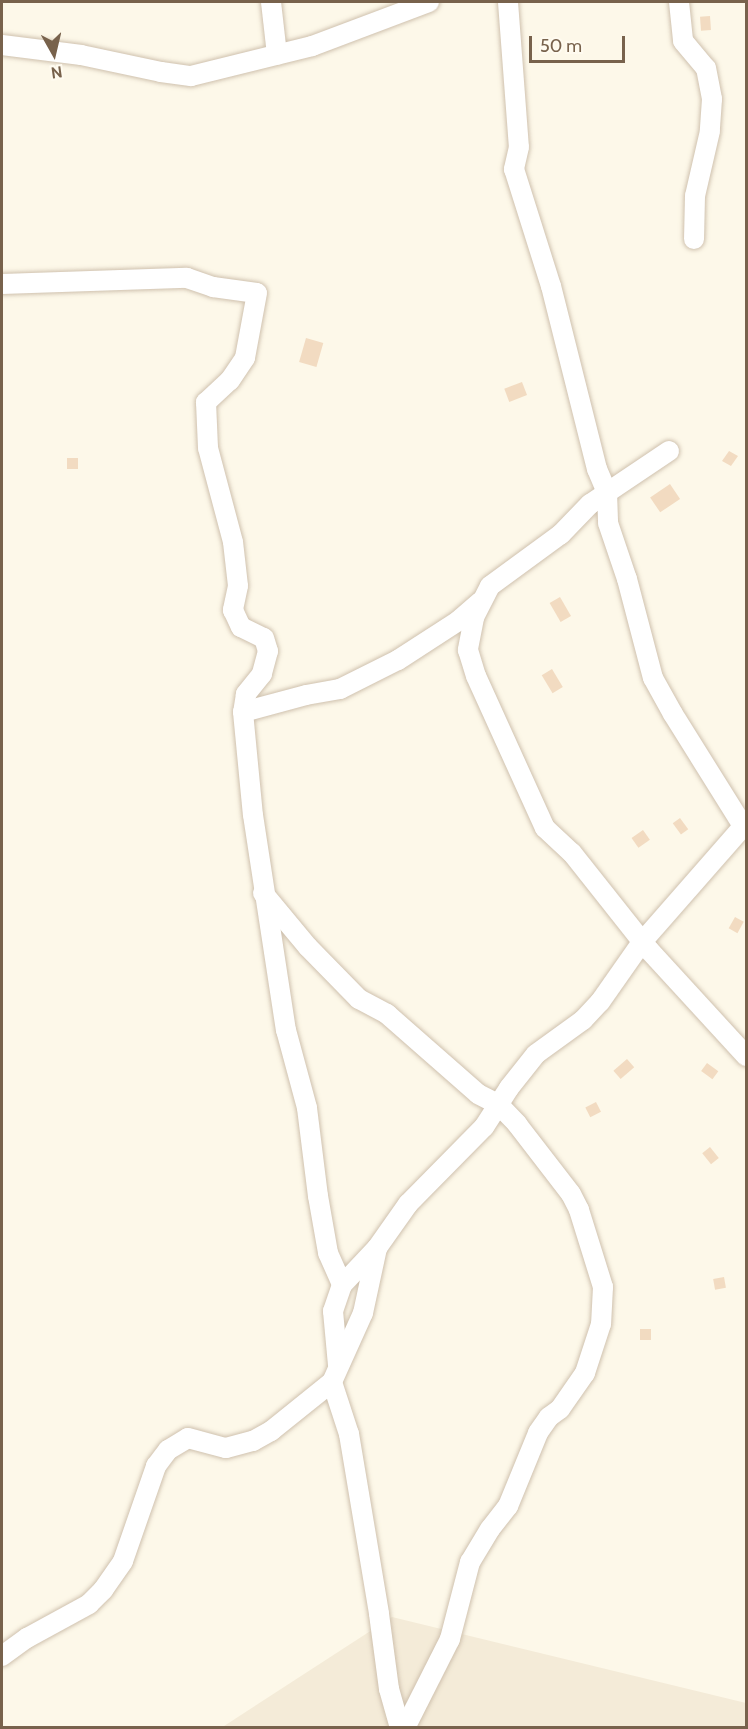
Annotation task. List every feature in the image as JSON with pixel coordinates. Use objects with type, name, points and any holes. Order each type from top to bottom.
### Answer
[{"type":"street","points":[[271,2],[277,55]]},
{"type":"street","points":[[2,45],[81,55],[191,76],[312,46],[429,2]]},
{"type":"street","points":[[400,1728],[389,1689],[379,1614],[348,1434],[335,1373],[333,1311],[342,1285],[377,1248],[408,1204],[465,1149],[484,1127],[498,1104],[537,1054],[583,1020],[600,1002],[642,942],[745,825],[679,724],[653,678],[627,579],[608,523],[607,492],[597,469],[551,286],[514,169],[519,147],[508,2]]},
{"type":"street","points":[[679,2],[683,41],[706,68],[712,99],[710,131],[695,196],[694,239]]},
{"type":"street","points":[[2,284],[187,278],[213,287],[257,293],[244,358],[230,381],[206,402],[207,448],[233,542],[238,586],[233,610],[241,627],[264,638],[268,651],[262,674],[246,694],[243,712],[263,893],[286,1030],[308,1108],[318,1196],[328,1253],[342,1285]]},
{"type":"street","points":[[669,451],[590,504],[561,534],[490,586],[480,602],[468,639],[470,660],[537,817],[601,887],[642,942],[747,1056]]},
{"type":"street","points":[[243,712],[306,695],[340,689],[398,660],[458,621],[480,602]]},
{"type":"street","points":[[263,893],[308,946],[359,999],[387,1014],[478,1094],[498,1104],[571,1194],[579,1210],[603,1287],[601,1324],[585,1373],[560,1408],[549,1417],[538,1433],[508,1506],[490,1529],[470,1562],[450,1639],[405,1728]]},
{"type":"street","points":[[2,1656],[27,1638],[89,1604],[103,1590],[123,1561],[156,1466],[168,1450],[189,1438],[226,1448],[253,1441],[271,1431],[335,1373],[363,1313],[377,1248]]},
{"type":"shaded area","points":[[392,1617],[746,1703],[746,1728],[221,1728]]},
{"type":"building","points":[[710,16],[711,30],[701,31],[700,17]]},
{"type":"building","points":[[306,338],[323,343],[316,367],[299,362]]},
{"type":"building","points":[[522,382],[527,395],[509,402],[504,389]]},
{"type":"building","points":[[729,451],[738,456],[731,466],[722,461]]},
{"type":"building","points":[[67,458],[78,458],[78,469],[67,469]]},
{"type":"building","points":[[670,484],[680,499],[660,512],[650,497]]},
{"type":"building","points":[[560,597],[571,616],[561,622],[550,603]]},
{"type":"building","points":[[552,669],[563,687],[553,693],[542,675]]},
{"type":"building","points":[[680,818],[688,829],[681,835],[673,823]]},
{"type":"building","points":[[643,830],[650,840],[638,848],[632,838]]},
{"type":"building","points":[[735,917],[744,922],[737,933],[729,928]]},
{"type":"building","points":[[627,1059],[634,1067],[621,1079],[613,1071]]},
{"type":"building","points":[[707,1063],[718,1071],[712,1079],[701,1071]]},
{"type":"building","points":[[596,1102],[601,1112],[590,1117],[585,1107]]},
{"type":"building","points":[[710,1147],[719,1158],[711,1164],[702,1153]]},
{"type":"building","points":[[724,1277],[726,1288],[715,1290],[713,1279]]},
{"type":"building","points":[[640,1329],[651,1329],[651,1340],[640,1340]]}]
